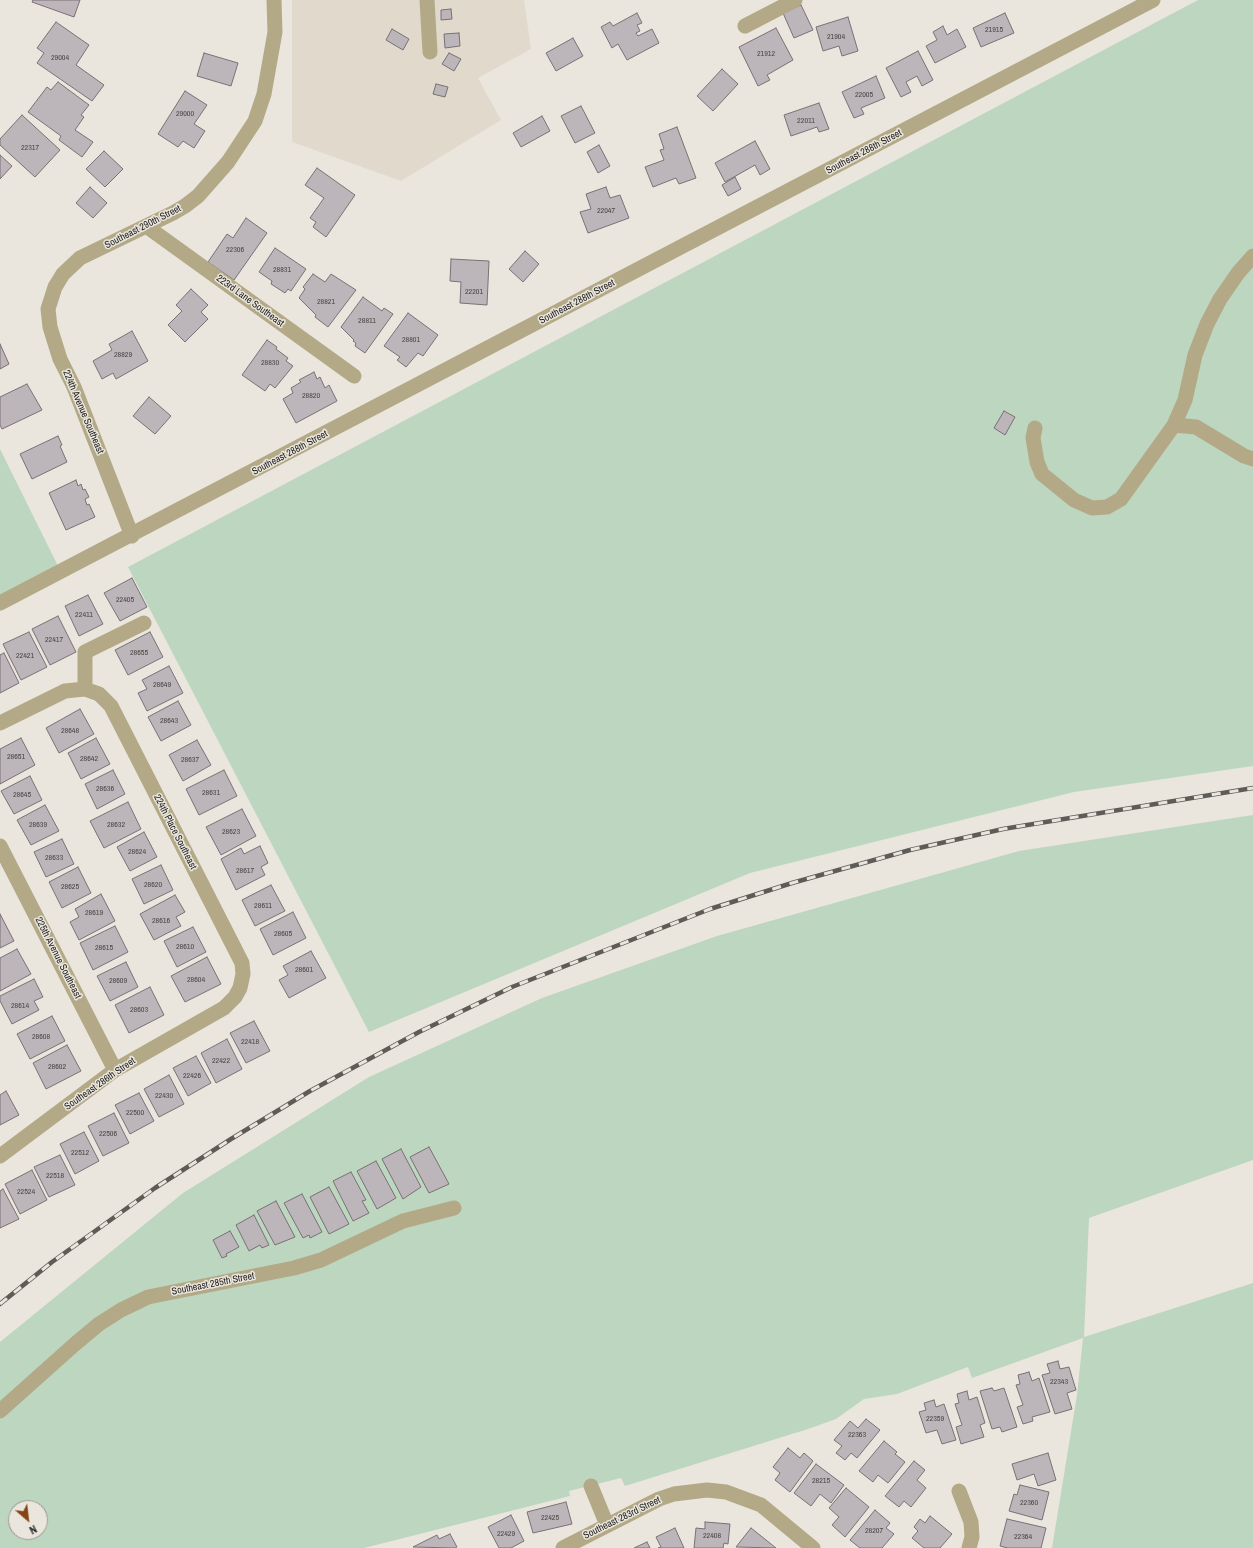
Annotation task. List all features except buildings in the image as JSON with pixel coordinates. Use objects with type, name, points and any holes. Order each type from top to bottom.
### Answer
[{"type":"street","name":"Southeast 290th Street","points":[[55,287],[63,274],[80,258],[173,213],[198,196],[228,162],[255,121],[264,94],[275,32],[274,0]]},
{"type":"street","points":[[427,0],[430,52]]},
{"type":"street","points":[[745,26],[794,0]]},
{"type":"street","name":"Southeast 288th Street","points":[[0,603],[132,536],[1153,0]]},
{"type":"street","name":"223rd Lane Southeast","points":[[146,226],[354,376]]},
{"type":"street","points":[[1035,428],[1032,438],[1037,462],[1042,474],[1074,500],[1092,508],[1108,507],[1121,499],[1174,425],[1185,400],[1195,355],[1207,324],[1220,300],[1238,273],[1253,256]]},
{"type":"street","name":"224th Avenue Southeast","points":[[55,287],[48,309],[50,327],[60,359],[74,387],[132,536]]},
{"type":"street","points":[[1174,425],[1196,427],[1244,456],[1253,459]]},
{"type":"street","points":[[0,723],[64,691],[85,689],[86,652],[144,623]]},
{"type":"street","name":"224th Place Southeast","points":[[85,689],[99,694],[111,706],[242,963],[243,974],[240,988]]},
{"type":"street","name":"225th Avenue Southeast","points":[[0,846],[115,1070]]},
{"type":"street","name":"Southeast 286th Street","points":[[0,1156],[115,1070],[224,1008],[235,997],[240,988]]},
{"type":"street","name":"Southeast 285th Street","points":[[0,1410],[99,1324],[121,1310],[148,1297],[294,1268],[321,1260],[403,1221],[454,1208]]},
{"type":"street","points":[[591,1486],[607,1525]]},
{"type":"street","name":"Southeast 283rd Street","points":[[563,1548],[659,1499],[674,1494],[707,1490],[726,1492],[762,1505],[813,1548]]},
{"type":"street","points":[[959,1491],[971,1522],[972,1537],[969,1548]]},
{"type":"shaded area","points":[[292,0],[524,0],[531,49],[478,78],[501,120],[401,181],[292,142]]},
{"type":"green space","points":[[1198,0],[1253,0],[1253,766],[1074,792],[750,873],[369,1032],[128,567]]},
{"type":"green space","points":[[0,449],[58,566],[0,596]]},
{"type":"green space","points":[[1253,815],[1253,1160],[1089,1218],[1084,1337],[1253,1283],[1253,1548],[1052,1548],[1077,1395],[1083,1338],[972,1378],[968,1367],[897,1394],[864,1399],[836,1419],[625,1486],[621,1478],[569,1491],[570,1496],[364,1548],[0,1548],[0,1342],[183,1193],[369,1077],[542,998],[717,936],[1019,851]]},
{"type":"railway","points":[[0,1304],[52,1262],[155,1188],[231,1139],[310,1091],[419,1032],[512,987],[710,909],[792,883],[910,850],[1003,829],[1253,788]]}]
